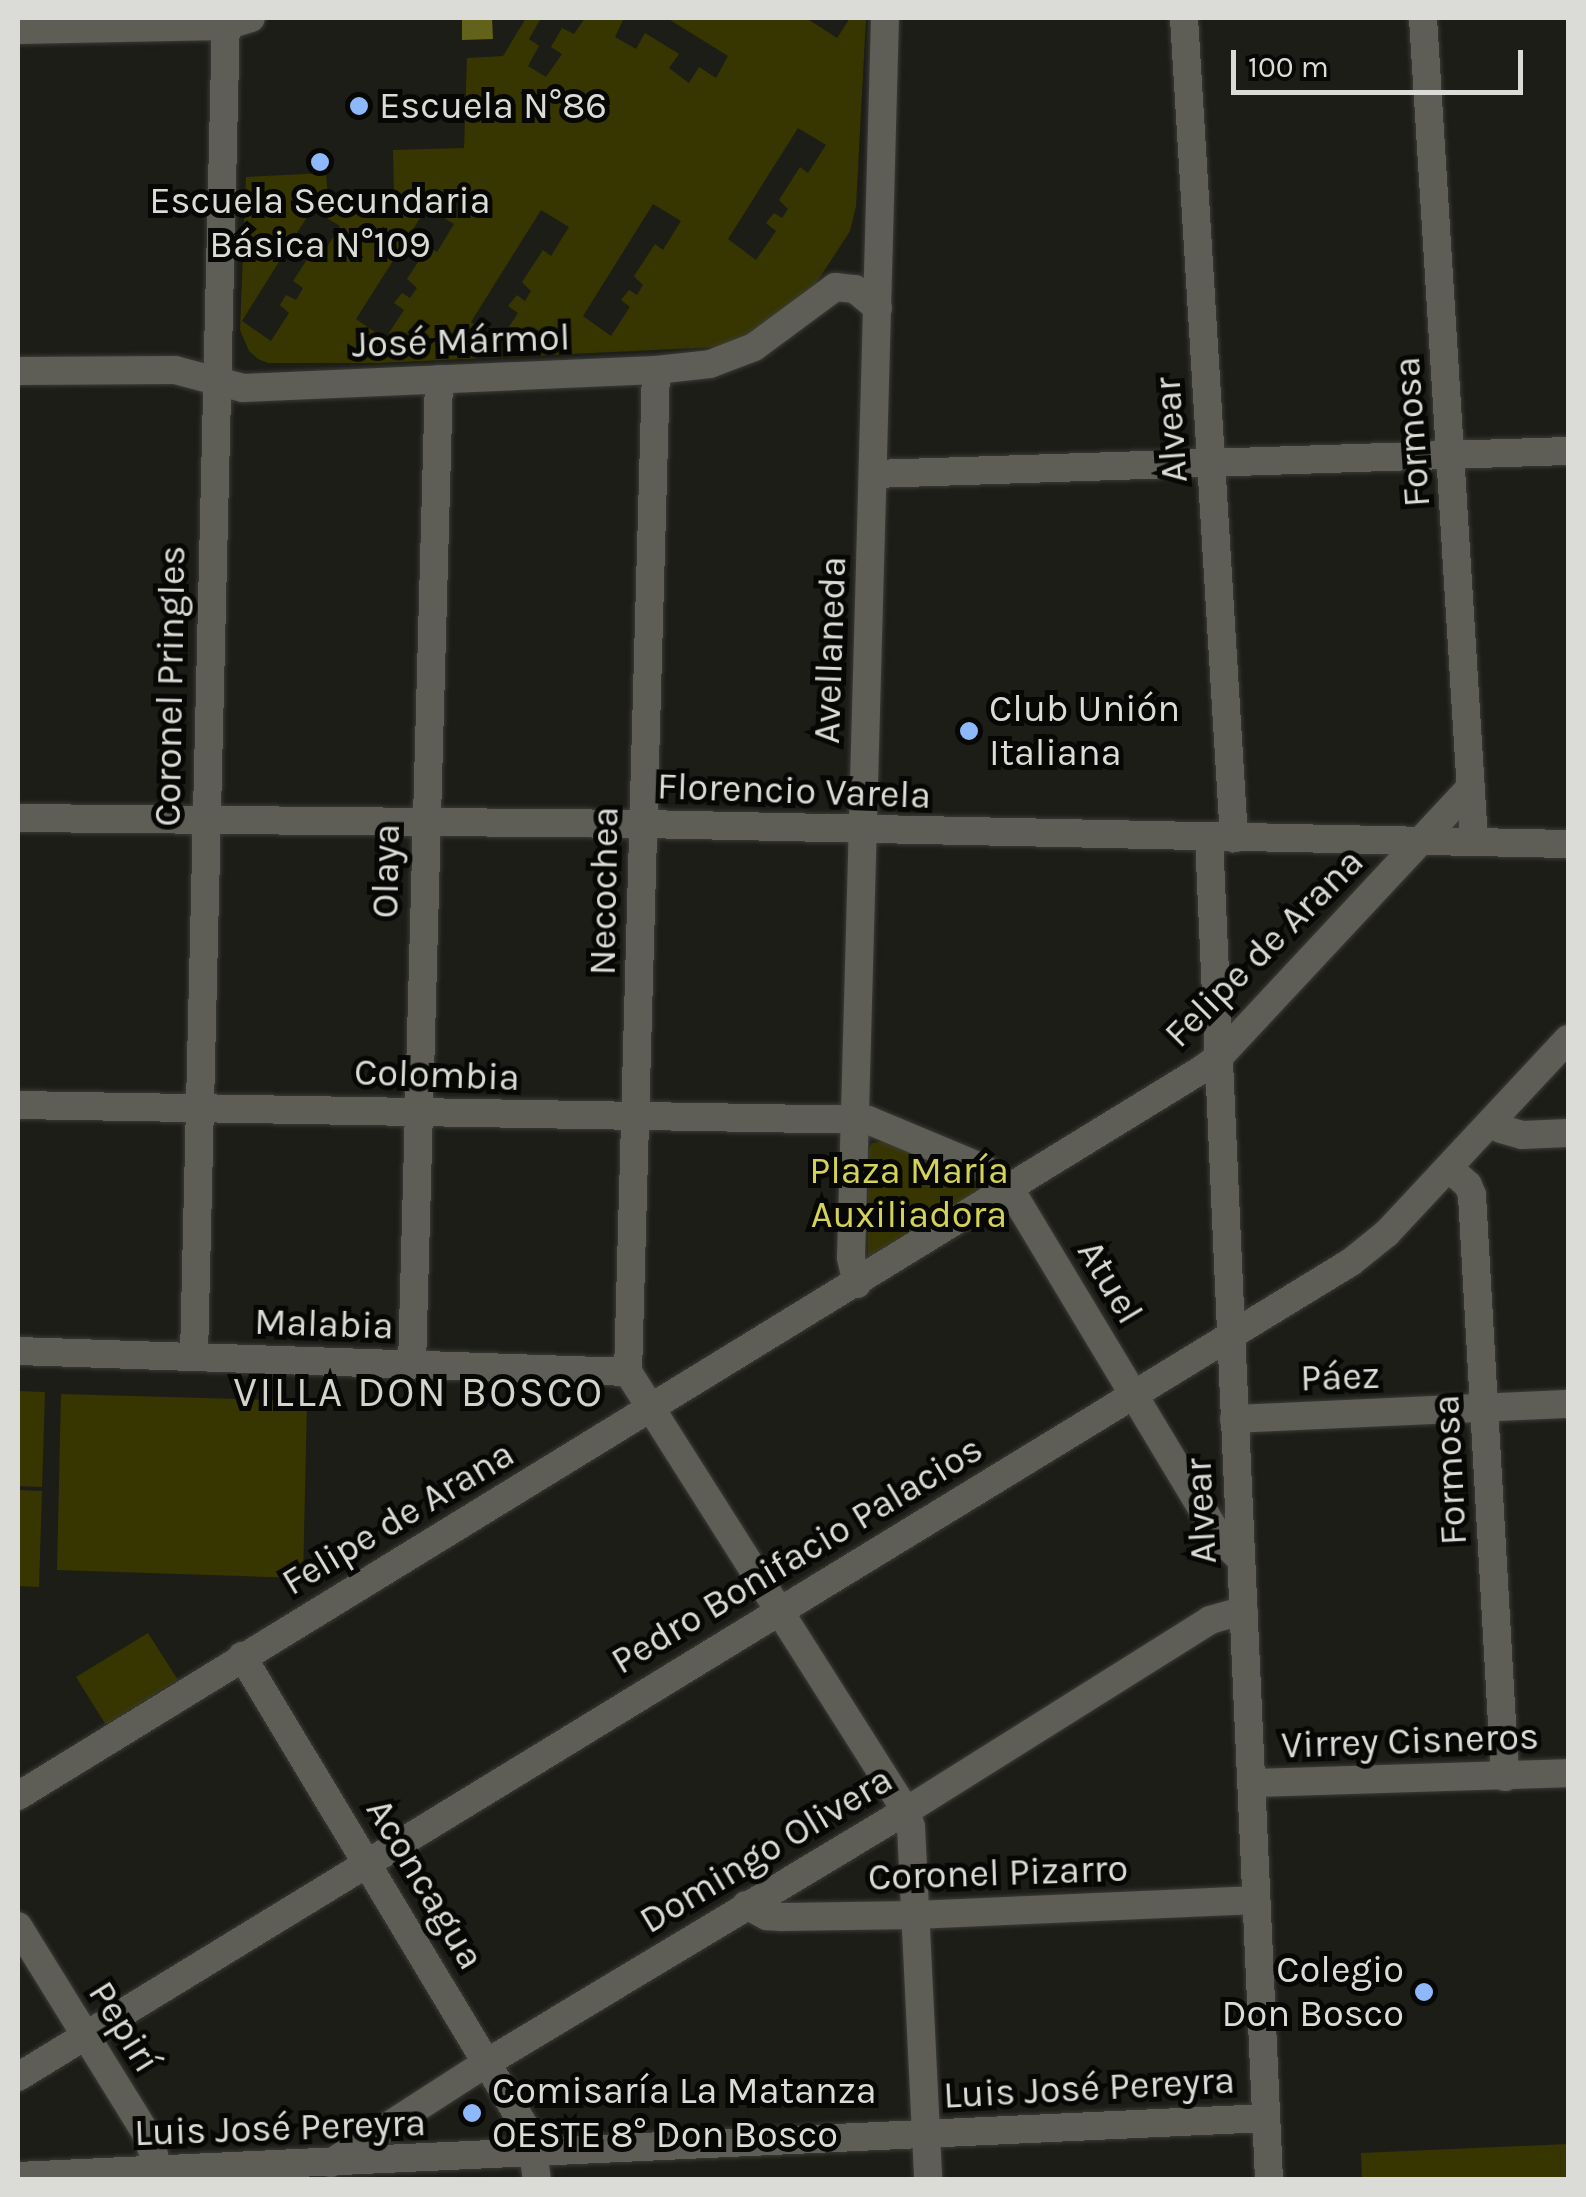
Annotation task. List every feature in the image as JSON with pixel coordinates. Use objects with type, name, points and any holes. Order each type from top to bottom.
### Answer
[{"type":"street","name":"Avellaneda","points":[[856,1284],[851,1258],[854,1118],[885,18]]},
{"type":"street","name":"Alvear","points":[[1184,18],[1210,461],[1222,838],[1220,1056],[1269,2180]]},
{"type":"street","name":"Formosa","points":[[1423,18],[1474,841]]},
{"type":"street","points":[[18,30],[234,20]]},
{"type":"street","name":"Coronel Pringles","points":[[194,1356],[214,380],[234,20]]},
{"type":"street","name":"José Mármol","points":[[18,371],[175,370],[243,388],[656,370],[710,364],[754,347],[842,285],[878,308]]},
{"type":"street","name":"Necochea","points":[[628,1372],[656,370]]},
{"type":"street","name":"Olaya","points":[[412,1365],[439,378]]},
{"type":"street","points":[[874,474],[1568,451]]},
{"type":"street","name":"Felipe de Arana","points":[[18,1796],[856,1284],[1220,1056],[1470,788]]},
{"type":"street","name":"Florencio Varela","points":[[18,818],[424,820],[1568,844]]},
{"type":"street","name":"Pedro Bonifacio Palacios","points":[[18,2078],[1362,1254],[1449,1168],[1568,1039]]},
{"type":"street","name":"Colombia","points":[[18,1105],[636,1118],[854,1118]]},
{"type":"street","name":"Atuel","points":[[854,1118],[983,1168],[1010,1189],[1220,1539],[1240,1558]]},
{"type":"street","points":[[1494,1120],[1500,1129],[1522,1136],[1568,1133]]},
{"type":"street","name":"Formosa","points":[[1449,1168],[1468,1184],[1472,1195],[1505,1777]]},
{"type":"street","name":"Malabia","points":[[18,1351],[628,1372]]},
{"type":"street","points":[[628,1372],[906,1811],[911,1827],[928,2180]]},
{"type":"street","name":"Páez","points":[[1234,1419],[1568,1404]]},
{"type":"street","name":"Domingo Olivera","points":[[330,2164],[488,2062],[906,1811],[1210,1620],[1244,1610]]},
{"type":"street","name":"Aconcagua","points":[[242,1656],[488,2062],[531,2137],[536,2167]]},
{"type":"street","name":"Virrey Cisneros","points":[[1253,1783],[1568,1773]]},
{"type":"street","name":"Coronel Pizarro","points":[[746,1904],[766,1916],[916,1916],[1256,1900]]},
{"type":"street","name":"Pepirí","points":[[18,1926],[150,2142],[156,2175]]},
{"type":"street","name":"Luis José Pereyra","points":[[18,2176],[156,2175],[330,2164],[536,2167],[925,2133],[1265,2118]]},
{"type":"green space","points":[[526,18],[541,18],[529,39],[539,46],[528,66],[546,77],[562,54],[551,47],[562,28],[574,34],[585,18],[624,18],[615,37],[636,49],[645,33],[679,54],[669,68],[689,83],[699,67],[716,78],[728,56],[667,18],[806,18],[837,38],[850,18],[866,18],[856,206],[850,231],[815,285],[767,328],[716,347],[379,363],[268,363],[258,359],[249,351],[240,330],[246,177],[326,173],[328,198],[394,194],[393,150],[464,148],[467,58],[503,56]],"holes":[[[798,128],[826,145],[808,173],[800,167],[779,200],[788,209],[782,218],[774,213],[766,223],[776,231],[756,260],[728,239]],[[653,204],[681,221],[663,250],[655,244],[634,276],[643,285],[637,295],[629,290],[621,300],[630,307],[611,336],[583,316]],[[427,207],[454,224],[437,252],[428,247],[407,279],[417,288],[410,298],[402,293],[394,303],[404,310],[385,339],[356,319]],[[312,209],[340,226],[322,255],[314,249],[293,281],[303,288],[296,300],[286,295],[280,305],[289,313],[271,341],[242,321]],[[541,210],[569,227],[551,256],[543,250],[522,282],[531,291],[525,301],[517,295],[508,306],[518,313],[499,342],[471,322]]]},
{"type":"green space","name":"Plaza María Auxiliadora","points":[[883,1141],[980,1175],[987,1186],[868,1259],[868,1151],[872,1143]]},
{"type":"green space","points":[[18,1391],[45,1392],[42,1487],[18,1486]]},
{"type":"green space","points":[[61,1394],[307,1401],[303,1578],[57,1570]]},
{"type":"green space","points":[[18,1490],[42,1491],[39,1587],[18,1586]]},
{"type":"green space","points":[[148,1633],[178,1680],[106,1725],[76,1677]]},
{"type":"green space","points":[[1568,2144],[1568,2179],[1362,2179],[1361,2153]]},
{"type":"shaded area","points":[[462,18],[492,18],[493,39],[462,40]]},
{"type":"place","name":"Escuela N°86","points":[[359,106]]},
{"type":"place","name":"Escuela Secundaria Básica N°109","points":[[320,162]]},
{"type":"place","name":"Club Unión Italiana","points":[[969,731]]},
{"type":"place","name":"Colegio Don Bosco","points":[[1424,1992]]},
{"type":"place","name":"Comisaría La Matanza OESTE 8° Don Bosco","points":[[472,2113]]},
{"type":"district","name":"VILLA DON BOSCO","points":[[419,1392]]}]
